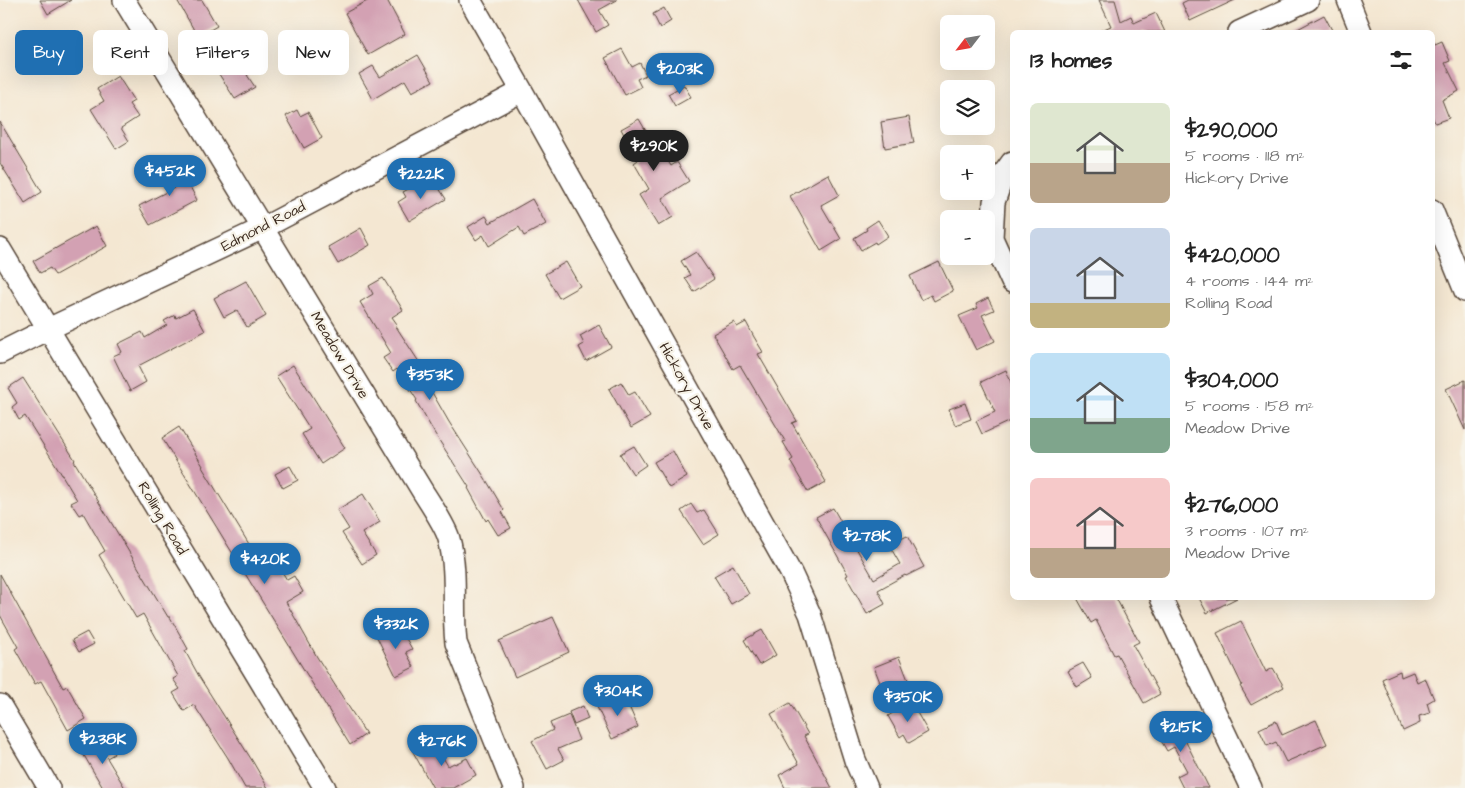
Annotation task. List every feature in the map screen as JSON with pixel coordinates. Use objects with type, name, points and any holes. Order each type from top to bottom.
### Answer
[{"type":"street","name":"Meadow Drive","points":[[124,0],[449,537],[453,558],[456,643],[514,788]]},
{"type":"street","name":"Hickory Drive","points":[[470,0],[791,573],[810,614],[855,760],[867,788]]},
{"type":"street","points":[[1243,30],[1308,0]]},
{"type":"street","points":[[1348,0],[1361,30]]},
{"type":"street","name":"Edmond Road","points":[[0,353],[263,228],[522,91]]},
{"type":"street","points":[[1010,165],[1004,173],[994,202],[992,238],[1010,278]]},
{"type":"street","points":[[1435,217],[1463,279]]},
{"type":"street","name":"Rolling Road","points":[[0,249],[325,788]]},
{"type":"street","points":[[1162,600],[1250,788]]},
{"type":"street","points":[[0,705],[50,788]]},
{"type":"building","points":[[40,0],[71,0],[48,14]]},
{"type":"building","points":[[177,0],[202,0],[217,26],[210,30],[194,30]]},
{"type":"building","points":[[369,0],[387,0],[405,34],[368,55],[345,13]]},
{"type":"building","points":[[578,0],[617,0],[599,10],[608,25],[596,32]]},
{"type":"building","points":[[1099,0],[1115,0],[1121,21],[1131,16],[1134,23],[1156,13],[1164,30],[1102,30],[1111,26]]},
{"type":"building","points":[[1188,0],[1235,0],[1190,21],[1182,3]]},
{"type":"building","points":[[664,8],[671,21],[660,28],[653,14]]},
{"type":"building","points":[[1324,15],[1332,30],[1296,30]]},
{"type":"building","points":[[1442,42],[1450,61],[1445,63],[1459,91],[1442,100],[1449,118],[1435,123],[1435,45]]},
{"type":"building","points":[[622,49],[632,67],[640,63],[646,75],[637,79],[641,87],[625,95],[605,58]]},
{"type":"building","points":[[418,55],[433,81],[412,92],[405,80],[373,99],[359,74],[373,66],[380,77]]},
{"type":"building","points":[[220,75],[247,75],[255,87],[235,99]]},
{"type":"building","points":[[118,76],[134,101],[129,104],[138,117],[121,128],[129,141],[116,149],[91,109],[104,101],[97,89]]},
{"type":"building","points":[[684,85],[691,97],[675,106],[668,94]]},
{"type":"building","points":[[297,110],[300,116],[308,112],[322,138],[304,148],[286,116]]},
{"type":"building","points":[[909,117],[914,143],[885,148],[881,122]]},
{"type":"building","points":[[639,119],[657,150],[660,148],[671,166],[677,162],[689,181],[662,198],[673,217],[658,226],[639,195],[649,189],[634,163],[638,160],[621,129]]},
{"type":"building","points":[[0,122],[42,192],[25,203],[0,163]]},
{"type":"building","points":[[177,162],[197,200],[150,225],[139,206],[174,188],[164,169]]},
{"type":"building","points":[[828,174],[839,195],[821,205],[841,239],[821,251],[790,196]]},
{"type":"building","points":[[435,182],[446,199],[409,221],[398,202],[406,197],[403,192],[414,186],[418,192]]},
{"type":"building","points":[[532,199],[546,224],[524,236],[519,227],[489,246],[483,235],[476,240],[468,227],[486,216],[490,223]]},
{"type":"building","points":[[878,220],[888,236],[876,244],[875,242],[861,250],[854,238]]},
{"type":"building","points":[[96,226],[107,246],[55,275],[50,268],[40,273],[33,261]]},
{"type":"building","points":[[361,228],[370,245],[338,264],[328,247]]},
{"type":"building","points":[[696,252],[714,279],[694,292],[685,278],[690,275],[681,261]]},
{"type":"building","points":[[566,262],[580,286],[559,298],[545,274]]},
{"type":"building","points":[[939,262],[953,291],[934,301],[931,295],[921,300],[910,276]]},
{"type":"building","points":[[383,278],[403,310],[392,317],[397,324],[395,325],[421,365],[418,367],[449,422],[504,510],[502,512],[511,528],[498,535],[488,519],[486,521],[469,487],[397,369],[393,372],[383,358],[391,353],[360,302],[373,294],[369,286]]},
{"type":"building","points":[[246,281],[266,316],[247,327],[237,310],[224,317],[214,298]]},
{"type":"building","points":[[988,298],[994,310],[982,315],[995,341],[976,350],[959,316],[978,308],[976,304]]},
{"type":"building","points":[[193,309],[205,331],[138,366],[146,382],[130,391],[113,356],[122,352],[118,344],[142,332],[145,338],[167,325],[164,321],[175,315],[176,318]]},
{"type":"building","points":[[734,322],[737,327],[746,322],[763,352],[758,354],[797,421],[792,423],[826,482],[808,492],[790,461],[793,459],[783,442],[785,441],[740,365],[733,369],[713,334]]},
{"type":"building","points":[[599,325],[611,347],[586,361],[579,347],[584,344],[580,336]]},
{"type":"building","points":[[293,365],[345,448],[321,464],[302,434],[310,429],[276,376]]},
{"type":"building","points":[[1006,370],[1010,380],[1010,421],[982,434],[976,421],[995,412],[981,382]]},
{"type":"building","points":[[23,378],[75,460],[168,617],[170,617],[188,649],[185,651],[200,678],[268,788],[245,788],[194,705],[184,711],[173,693],[180,689],[173,679],[178,676],[143,614],[136,618],[99,555],[105,551],[83,513],[79,515],[71,503],[77,500],[59,470],[25,416],[19,420],[12,407],[17,403],[8,388]]},
{"type":"building","points":[[1465,380],[1465,430],[1446,389]]},
{"type":"building","points":[[621,382],[629,395],[635,392],[650,417],[631,428],[609,389]]},
{"type":"building","points":[[965,403],[971,419],[955,425],[949,409]]},
{"type":"building","points":[[179,427],[266,572],[278,565],[287,580],[294,576],[303,592],[286,602],[317,657],[366,734],[350,745],[162,438]]},
{"type":"building","points":[[634,446],[646,465],[633,474],[620,454]]},
{"type":"building","points":[[673,451],[687,477],[669,488],[654,462]]},
{"type":"building","points":[[290,466],[298,480],[283,488],[275,474]]},
{"type":"building","points":[[363,494],[380,522],[362,533],[376,555],[362,564],[342,533],[349,529],[337,510]]},
{"type":"building","points":[[691,504],[697,513],[704,510],[719,534],[703,544],[681,511]]},
{"type":"building","points":[[833,508],[874,579],[900,564],[889,545],[907,536],[924,567],[878,590],[885,604],[867,614],[816,517]]},
{"type":"building","points":[[733,565],[749,594],[731,604],[714,576]]},
{"type":"building","points":[[0,574],[63,688],[67,686],[86,719],[68,730],[41,681],[35,684],[15,649],[18,647],[0,615]]},
{"type":"building","points":[[1078,600],[1117,600],[1139,642],[1133,645],[1160,694],[1144,703],[1117,654],[1114,655],[1096,620],[1091,623]]},
{"type":"building","points":[[1200,600],[1233,600],[1207,613]]},
{"type":"building","points":[[553,617],[569,652],[515,677],[499,641]]},
{"type":"building","points":[[1241,621],[1266,672],[1273,668],[1284,687],[1251,705],[1240,686],[1242,685],[1217,633]]},
{"type":"building","points":[[393,626],[399,638],[404,635],[412,649],[406,652],[414,667],[396,676],[376,635]]},
{"type":"building","points":[[762,630],[776,655],[759,665],[744,640]]},
{"type":"building","points":[[87,632],[94,644],[79,652],[72,640]]},
{"type":"building","points":[[899,657],[908,680],[883,690],[874,667]]},
{"type":"building","points":[[1083,663],[1092,678],[1077,687],[1068,671]]},
{"type":"building","points":[[1400,671],[1401,677],[1413,672],[1417,682],[1425,678],[1434,699],[1427,703],[1430,713],[1419,716],[1420,723],[1403,731],[1382,679]]},
{"type":"building","points":[[624,695],[638,727],[612,739],[597,707]]},
{"type":"building","points":[[911,702],[928,732],[909,743],[904,734],[900,737],[888,716]]},
{"type":"building","points":[[790,703],[808,734],[804,736],[832,788],[785,788],[779,775],[799,764],[771,714]]},
{"type":"building","points":[[583,706],[588,719],[574,725],[569,712]]},
{"type":"building","points":[[569,715],[579,740],[558,749],[564,760],[547,769],[532,741],[553,730],[550,723]]},
{"type":"building","points":[[1178,715],[1185,727],[1180,730],[1209,788],[1183,788],[1177,776],[1187,771],[1174,747],[1167,751],[1154,728]]},
{"type":"building","points":[[1316,720],[1327,744],[1286,762],[1276,742],[1267,746],[1259,729],[1276,721],[1282,735]]},
{"type":"building","points":[[105,738],[114,754],[107,758],[125,788],[103,788],[82,752]]},
{"type":"building","points":[[432,739],[448,766],[467,758],[476,775],[453,788],[433,788],[412,750]]}]
